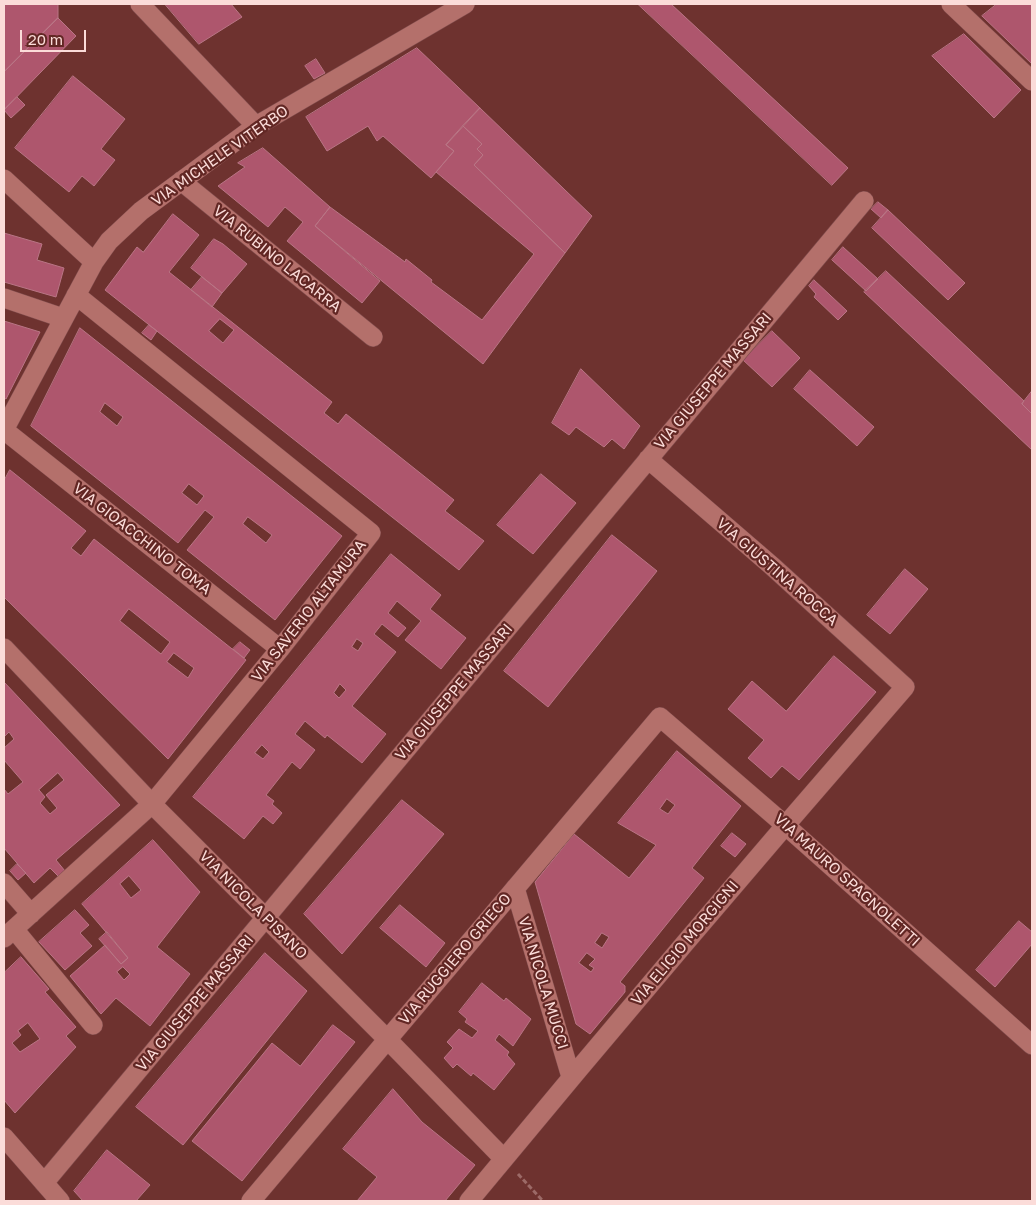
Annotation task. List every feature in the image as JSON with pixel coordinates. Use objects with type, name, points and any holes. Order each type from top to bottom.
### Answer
[{"type":"street","points":[[140,4],[256,126]]},
{"type":"street","name":"VIA MICHELE VITERBO","points":[[4,430],[94,262],[109,241],[140,211],[256,126],[465,4]]},
{"type":"street","points":[[951,4],[1032,81]]},
{"type":"street","points":[[4,179],[94,262]]},
{"type":"street","name":"VIA RUBINO LACARRA","points":[[181,181],[373,337]]},
{"type":"street","name":"VIA GIUSEPPE MASSARI","points":[[44,1183],[864,201]]},
{"type":"street","name":"VIA SAVERIO ALTAMURA","points":[[9,934],[152,804],[280,649],[371,532],[76,295]]},
{"type":"street","points":[[4,298],[63,318]]},
{"type":"street","name":"VIA GIOACCHINO TOMA","points":[[4,430],[280,649]]},
{"type":"street","name":"VIA GIUSTINA ROCCA","points":[[648,459],[772,566],[906,687]]},
{"type":"street","name":"VIA NICOLA PISANO","points":[[4,648],[152,804],[504,1159]]},
{"type":"street","name":"VIA ELIGIO MORGIGNI","points":[[469,1201],[571,1077],[785,825],[906,687]]},
{"type":"street","name":"VIA MAURO SPAGNOLETTI","points":[[660,717],[785,825],[1032,1045]]},
{"type":"street","name":"VIA RUGGIERO GRIECO","points":[[251,1201],[660,717]]},
{"type":"street","points":[[4,883],[31,914]]},
{"type":"street","name":"VIA NICOLA MUCCI","points":[[515,888],[571,1077]]},
{"type":"street","points":[[9,934],[93,1025]]},
{"type":"street","points":[[4,1137],[60,1201]]},
{"type":"path","points":[[504,1159],[543,1201]]},
{"type":"building","points":[[4,4],[58,4],[58,18],[4,72]]},
{"type":"building","points":[[165,4],[231,4],[242,17],[199,44]]},
{"type":"building","points":[[638,4],[671,4],[848,168],[832,185]]},
{"type":"building","points":[[997,4],[1032,4],[1032,64],[982,16]]},
{"type":"building","points":[[58,18],[76,36],[5,109],[4,72]]},
{"type":"building","points":[[964,34],[1021,90],[994,118],[932,56]]},
{"type":"building","points":[[417,48],[480,108],[446,145],[454,151],[431,178],[383,136],[377,141],[368,126],[327,151],[306,117]]},
{"type":"building","points":[[316,59],[325,73],[314,79],[305,66]]},
{"type":"building","points":[[73,76],[125,119],[101,149],[115,160],[94,186],[82,176],[69,192],[15,148]]},
{"type":"building","points":[[17,97],[25,105],[11,118],[4,110]]},
{"type":"building","points":[[480,108],[592,216],[565,253],[474,165],[483,155],[477,149],[482,144],[463,126]]},
{"type":"building","points":[[463,126],[482,144],[477,149],[483,155],[474,165],[565,253],[483,364],[315,226],[330,207],[405,262],[406,259],[432,280],[431,282],[482,320],[534,254],[436,172],[454,151],[446,145]]},
{"type":"building","points":[[263,148],[330,207],[315,226],[380,281],[362,303],[287,241],[303,222],[285,207],[268,227],[218,186],[245,167],[238,163]]},
{"type":"building","points":[[878,202],[888,210],[881,218],[871,209]]},
{"type":"building","points":[[888,210],[965,283],[948,300],[872,228]]},
{"type":"building","points":[[173,214],[199,235],[169,272],[332,402],[324,413],[338,424],[346,414],[454,500],[445,511],[484,541],[459,570],[105,290],[137,247],[143,252]],"holes":[[[220,319],[234,330],[223,343],[209,331]]]},
{"type":"building","points":[[4,233],[42,244],[37,260],[64,268],[56,297],[4,282]]},
{"type":"building","points":[[214,239],[247,264],[222,293],[191,268]]},
{"type":"building","points":[[843,247],[878,279],[866,291],[832,260]]},
{"type":"building","points":[[886,271],[1024,401],[1022,404],[1032,414],[1032,450],[864,292]]},
{"type":"building","points":[[202,277],[222,293],[212,307],[191,290]]},
{"type":"building","points":[[814,280],[847,311],[838,320],[814,297],[816,294],[809,286]]},
{"type":"building","points":[[4,321],[40,332],[6,399],[4,398]]},
{"type":"building","points":[[149,325],[157,331],[151,340],[142,333]]},
{"type":"building","points":[[80,328],[342,536],[275,620],[187,550],[214,517],[205,510],[178,543],[31,426]],"holes":[[[105,403],[123,417],[117,426],[100,412]],[[189,484],[204,496],[197,505],[182,493]],[[248,517],[272,535],[266,543],[243,524]]]},
{"type":"building","points":[[772,331],[800,358],[772,387],[743,360]]},
{"type":"building","points":[[581,369],[640,426],[624,449],[612,439],[604,447],[576,427],[569,435],[552,423]]},
{"type":"building","points":[[810,370],[874,427],[857,446],[794,389]]},
{"type":"building","points":[[1032,391],[1032,414],[1022,404]]},
{"type":"building","points":[[10,470],[86,531],[71,548],[81,556],[94,539],[246,660],[168,759],[4,597],[4,481]],"holes":[[[129,609],[170,642],[161,654],[120,621]],[[174,653],[194,668],[188,678],[167,662]]]},
{"type":"building","points":[[541,474],[576,503],[533,554],[497,525]]},
{"type":"building","points":[[612,535],[657,571],[548,707],[504,671]]},
{"type":"building","points":[[391,554],[441,595],[430,609],[466,638],[441,669],[405,640],[421,621],[397,601],[388,613],[406,628],[398,637],[382,624],[374,634],[396,652],[352,706],[386,734],[362,763],[327,735],[325,738],[305,721],[295,734],[315,750],[300,769],[292,762],[266,795],[274,801],[272,804],[282,813],[273,824],[263,816],[244,839],[193,797]],"holes":[[[357,639],[363,643],[358,651],[352,647]],[[340,684],[346,690],[339,698],[334,693]],[[262,745],[269,752],[263,759],[255,753]]]},
{"type":"building","points":[[905,569],[928,589],[890,634],[867,615]]},
{"type":"building","points":[[240,642],[250,650],[244,658],[233,649]]},
{"type":"building","points":[[834,656],[876,692],[799,780],[782,766],[771,778],[748,758],[764,740],[728,709],[752,681],[786,711]]},
{"type":"building","points":[[4,682],[120,805],[56,860],[65,871],[58,876],[50,868],[34,883],[4,848],[4,789],[8,794],[23,782],[4,760],[4,748],[14,739],[9,732],[4,737]],"holes":[[[58,773],[64,780],[46,795],[57,808],[50,814],[40,803],[45,797],[39,790]]]},
{"type":"building","points":[[677,751],[741,806],[692,868],[704,878],[620,982],[625,986],[625,992],[590,1034],[576,1024],[535,882],[574,834],[629,878],[656,845],[618,823]],"holes":[[[667,799],[675,805],[668,814],[660,809]],[[602,933],[609,937],[602,948],[595,943]],[[587,953],[595,959],[589,965],[594,968],[591,972],[579,963]]]},
{"type":"building","points":[[402,800],[444,834],[342,954],[304,914]]},
{"type":"building","points":[[732,833],[746,844],[735,857],[721,846]]},
{"type":"building","points":[[153,840],[200,892],[157,947],[190,974],[150,1026],[116,998],[101,1014],[70,976],[105,945],[121,964],[128,958],[82,904]],"holes":[[[129,876],[141,890],[131,898],[120,884]],[[123,967],[130,974],[124,980],[117,972]]]},
{"type":"building","points":[[17,864],[26,873],[18,880],[10,871]]},
{"type":"building","points":[[400,905],[445,943],[426,967],[380,928]]},
{"type":"building","points":[[75,910],[89,925],[80,933],[92,946],[65,970],[39,942]]},
{"type":"building","points":[[1019,921],[1032,932],[1032,944],[995,987],[976,970]]},
{"type":"building","points":[[107,932],[128,958],[121,964],[99,939]]},
{"type":"building","points":[[265,953],[307,991],[183,1145],[136,1107]]},
{"type":"building","points":[[21,957],[49,989],[45,992],[76,1027],[66,1036],[76,1047],[15,1113],[4,1100],[4,973]],"holes":[[[28,1023],[40,1039],[20,1052],[12,1043],[21,1035],[18,1031]]]},
{"type":"building","points":[[482,983],[504,1001],[506,998],[531,1019],[513,1046],[499,1034],[495,1040],[509,1052],[507,1055],[515,1064],[494,1090],[473,1073],[471,1076],[457,1064],[453,1068],[444,1058],[453,1048],[447,1042],[459,1029],[472,1038],[478,1031],[465,1022],[467,1019],[459,1012]]},
{"type":"building","points":[[333,1025],[355,1042],[242,1181],[192,1141],[272,1043],[300,1066]]},
{"type":"building","points":[[393,1089],[422,1122],[475,1165],[445,1201],[357,1201],[377,1177],[343,1149]]},
{"type":"building","points":[[107,1150],[150,1185],[136,1201],[83,1201],[74,1191]]}]
